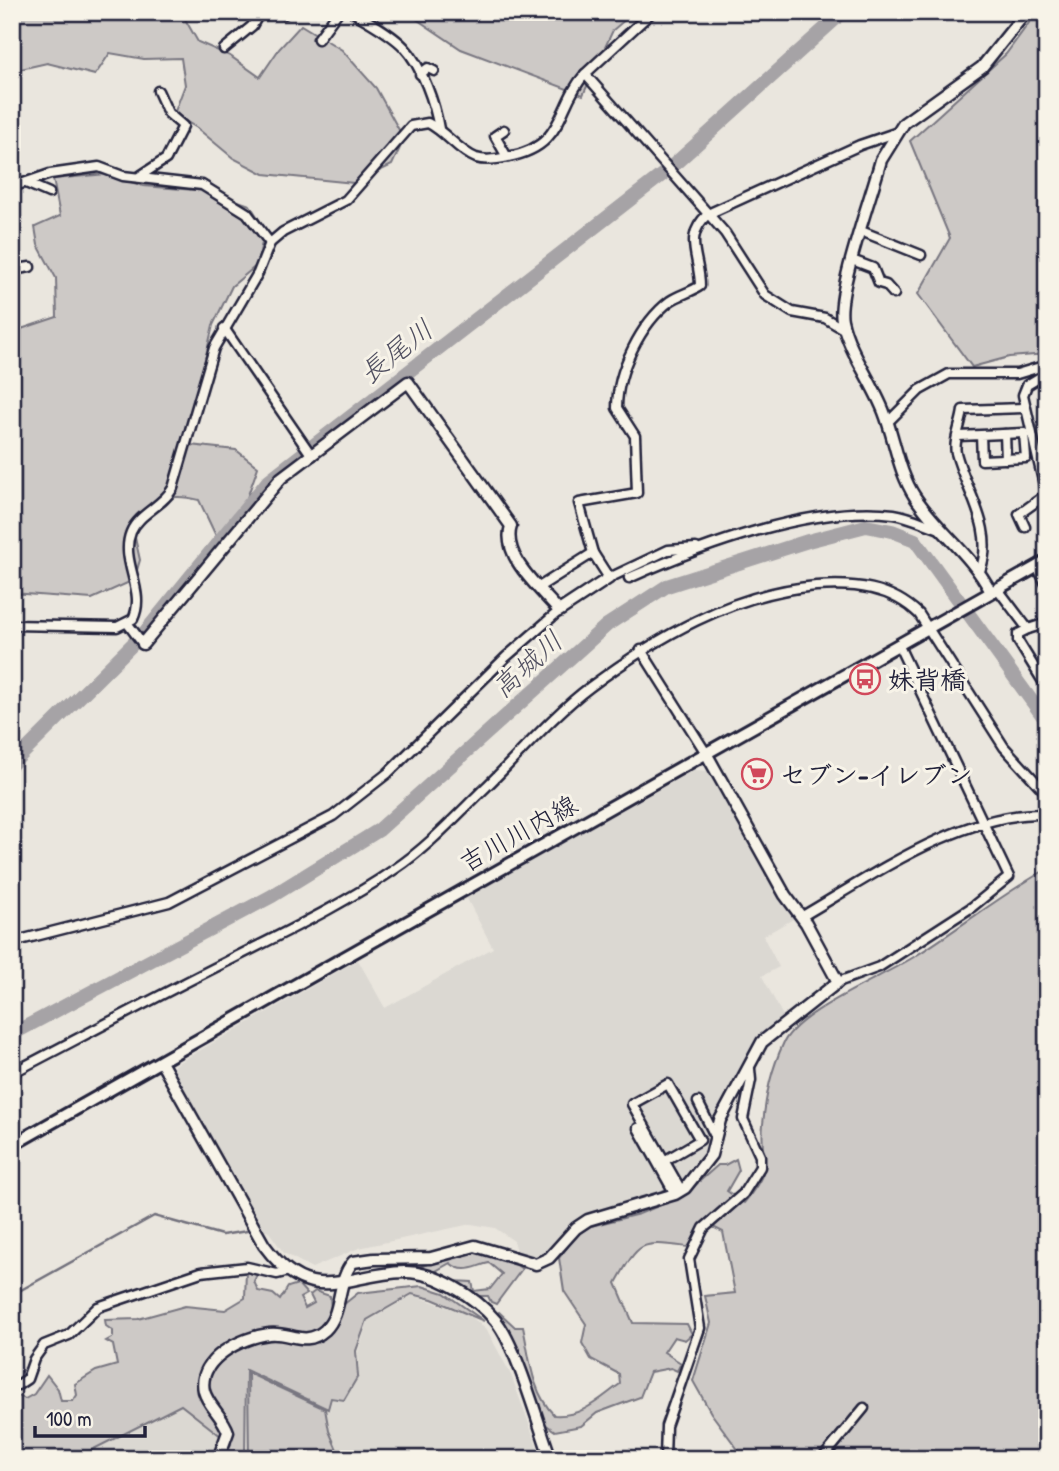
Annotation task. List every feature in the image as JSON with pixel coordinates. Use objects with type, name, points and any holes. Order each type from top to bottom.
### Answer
[{"type":"main road","name":"吉川川内線","points":[[12,1145],[1042,563]]},
{"type":"street","points":[[224,49],[252,26],[260,12]]},
{"type":"street","points":[[318,39],[338,12]]},
{"type":"street","points":[[353,12],[404,46],[420,74],[437,115],[439,129]]},
{"type":"street","points":[[12,625],[107,628],[128,624],[137,611],[138,599],[129,564],[131,531],[141,519],[163,503],[173,488],[209,361],[224,328],[248,291],[270,243],[283,232],[328,212],[346,200],[411,126],[428,123],[478,159],[507,157],[531,149],[552,132],[565,114],[575,85],[652,12]]},
{"type":"street","points":[[1026,12],[982,66],[919,110],[898,132],[881,160],[852,260],[841,318],[888,422],[903,473],[915,496],[940,529],[980,570],[1028,629]]},
{"type":"street","points":[[420,74],[432,66]]},
{"type":"street","points":[[585,74],[725,233],[765,295],[792,312],[825,318],[845,330]]},
{"type":"street","points":[[137,177],[166,159],[183,126],[168,113],[158,91]]},
{"type":"street","points":[[504,130],[495,136],[507,157]]},
{"type":"street","points":[[608,578],[593,553],[579,503],[637,493],[635,436],[619,416],[617,400],[632,351],[650,321],[669,302],[700,286],[692,238],[694,229],[708,214],[860,145],[898,132]]},
{"type":"street","points":[[12,187],[50,174],[99,166],[123,176],[202,185],[247,213],[270,243]]},
{"type":"street","points":[[26,183],[49,193]]},
{"type":"street","points":[[861,231],[921,255]]},
{"type":"street","points":[[852,260],[873,268],[879,283],[886,285],[894,294]]},
{"type":"street","points":[[12,270],[30,267]]},
{"type":"street","points":[[224,328],[309,452]]},
{"type":"street","points":[[888,422],[920,390],[949,374],[1017,374],[1047,365]]},
{"type":"street","points":[[1024,527],[1019,519],[1020,514],[1046,495],[1023,395],[1027,385],[1047,373]]},
{"type":"street","points":[[128,624],[140,640],[267,492],[309,452],[408,382],[511,526],[508,537],[516,560],[559,611]]},
{"type":"street","points":[[980,570],[983,522],[955,450],[963,410],[1024,408]]},
{"type":"street","points":[[959,436],[1024,433],[1026,458],[982,460],[981,435]]},
{"type":"street","points":[[1004,434],[1006,459]]},
{"type":"street","points":[[1038,466],[1047,462]]},
{"type":"street","points":[[12,942],[169,902],[332,816],[388,773],[559,611],[608,578],[661,552],[696,548],[815,519],[868,514],[895,514],[940,529]]},
{"type":"street","points":[[629,578],[696,548]]},
{"type":"street","points":[[539,586],[593,553]]},
{"type":"street","points":[[1042,563],[1047,586]]},
{"type":"street","points":[[12,1073],[302,923],[396,869],[426,845],[588,688],[631,661],[641,650],[679,628],[750,600],[797,588],[834,584],[857,584],[875,592],[890,592],[914,609],[1004,747],[1047,794]]},
{"type":"street","points":[[1047,623],[1018,634],[1018,641],[1047,688]]},
{"type":"street","points":[[218,1459],[228,1432],[221,1416],[204,1392],[204,1377],[214,1357],[262,1335],[278,1334],[303,1340],[319,1334],[329,1325],[335,1312],[340,1284],[353,1262],[431,1258],[475,1246],[528,1264],[542,1262],[588,1220],[678,1192],[711,1155],[720,1120],[750,1069],[757,1049],[771,1033],[838,982],[879,967],[1007,880],[1009,877],[898,644]]},
{"type":"street","points":[[641,650],[706,753],[785,895],[801,917],[838,982]]},
{"type":"street","points":[[801,917],[911,854],[961,830],[1047,814]]},
{"type":"street","points":[[161,1062],[264,1245],[289,1271],[308,1280],[340,1284],[403,1272],[421,1274],[434,1278],[484,1309],[496,1322],[510,1346],[551,1459]]},
{"type":"street","points":[[665,1459],[666,1426],[700,1328],[689,1259],[704,1228],[743,1194],[760,1167],[760,1156],[743,1119],[751,1080],[750,1069]]},
{"type":"street","points":[[664,1161],[699,1140],[668,1084],[632,1104],[678,1192]]},
{"type":"street","points":[[698,1102],[716,1138]]},
{"type":"street","points":[[638,1128],[678,1192]]},
{"type":"street","points":[[12,1384],[18,1385],[27,1379],[44,1345],[69,1335],[99,1307],[201,1272],[247,1267],[277,1274],[289,1271]]},
{"type":"street","points":[[822,1459],[864,1408]]},
{"type":"shaded area","points":[[12,12],[181,12],[198,42],[230,56],[260,77],[279,49],[301,25],[342,50],[376,88],[404,139],[392,165],[354,183],[264,174],[233,158],[197,128],[174,114],[185,85],[181,58],[144,59],[110,53],[95,75],[47,63],[12,71]]},
{"type":"shaded area","points":[[406,12],[634,12],[613,30],[583,95],[461,49]]},
{"type":"shaded area","points":[[1037,12],[1047,12],[1047,354],[1009,357],[972,367],[918,294],[950,238],[910,141],[1006,54]]},
{"type":"shaded area","points":[[107,174],[143,186],[209,191],[250,205],[265,229],[257,265],[232,286],[213,325],[197,394],[190,445],[236,450],[258,467],[243,509],[216,536],[199,500],[168,498],[146,511],[133,529],[140,560],[134,580],[92,599],[12,593],[12,332],[57,317],[56,278],[38,245],[35,227],[60,216],[53,179]]},
{"type":"shaded area","points":[[694,770],[709,771],[786,905],[797,917],[763,936],[779,967],[762,976],[784,1018],[755,1044],[715,1122],[707,1155],[686,1178],[669,1190],[606,1207],[579,1219],[548,1254],[540,1258],[518,1254],[514,1241],[495,1228],[471,1224],[359,1248],[312,1268],[284,1253],[269,1232],[263,1230],[173,1070],[174,1065],[358,960],[385,1008],[493,948],[466,897]]},
{"type":"shaded area","points":[[1047,869],[1047,1459],[745,1459],[711,1413],[693,1381],[711,1323],[705,1296],[735,1293],[723,1232],[705,1223],[688,1247],[650,1244],[637,1251],[616,1283],[633,1323],[687,1324],[692,1334],[685,1340],[674,1337],[664,1352],[681,1363],[677,1371],[671,1368],[650,1372],[640,1397],[597,1413],[581,1426],[555,1431],[545,1424],[507,1328],[496,1314],[499,1312],[515,1327],[523,1327],[536,1385],[546,1406],[554,1415],[581,1410],[620,1384],[619,1374],[591,1359],[582,1343],[586,1324],[564,1291],[559,1258],[577,1235],[591,1226],[639,1214],[683,1196],[718,1165],[725,1165],[736,1159],[739,1170],[727,1191],[744,1203],[763,1171],[763,1124],[772,1072],[784,1042],[793,1030],[825,1006],[917,955]]},
{"type":"shaded area","points":[[472,1250],[509,1259],[522,1269],[496,1304],[491,1302],[488,1296],[476,1296],[454,1284],[454,1281],[472,1282],[474,1291],[490,1289],[502,1274],[489,1263],[465,1269],[450,1263],[434,1272],[419,1267]]},
{"type":"shaded area","points":[[246,1271],[258,1273],[254,1281],[258,1291],[273,1294],[280,1300],[288,1287],[298,1284],[307,1294],[300,1298],[305,1308],[314,1303],[310,1295],[315,1291],[330,1296],[331,1310],[338,1319],[343,1305],[358,1293],[422,1286],[444,1293],[484,1321],[432,1299],[412,1294],[367,1320],[356,1351],[358,1376],[344,1400],[331,1398],[328,1409],[246,1370],[245,1459],[223,1459],[231,1444],[181,1405],[74,1459],[12,1459],[12,1393],[25,1399],[34,1394],[47,1375],[58,1389],[61,1401],[73,1401],[77,1395],[75,1384],[96,1371],[117,1365],[113,1345],[106,1341],[113,1337],[113,1331],[106,1326],[105,1320],[138,1319],[185,1306],[225,1310],[245,1298]]},
{"type":"shaded area","points":[[413,1295],[469,1315],[487,1330],[511,1375],[542,1459],[247,1459],[247,1371],[329,1410],[332,1399],[344,1401],[359,1376],[358,1352],[368,1321]]},
{"type":"shaded area","points":[[248,1373],[325,1409],[329,1431],[341,1459],[249,1459]]},
{"type":"shaded area","points":[[181,1405],[223,1435],[212,1459],[74,1459]]},
{"type":"waterway","name":"長尾川","points":[[12,764],[146,631],[269,480],[667,171],[843,12]]},
{"type":"waterway","name":"高城川","points":[[12,1034],[272,896],[379,830],[607,625],[667,586],[808,541],[866,526],[892,531],[915,540],[1047,722]]},
{"type":"waterway","points":[[12,1295],[154,1216],[222,1235],[247,1231]]},
{"type":"place","name":"妹背橋","points":[[865,679]]},
{"type":"place","name":"セブン-イレブン","points":[[757,774]]}]
